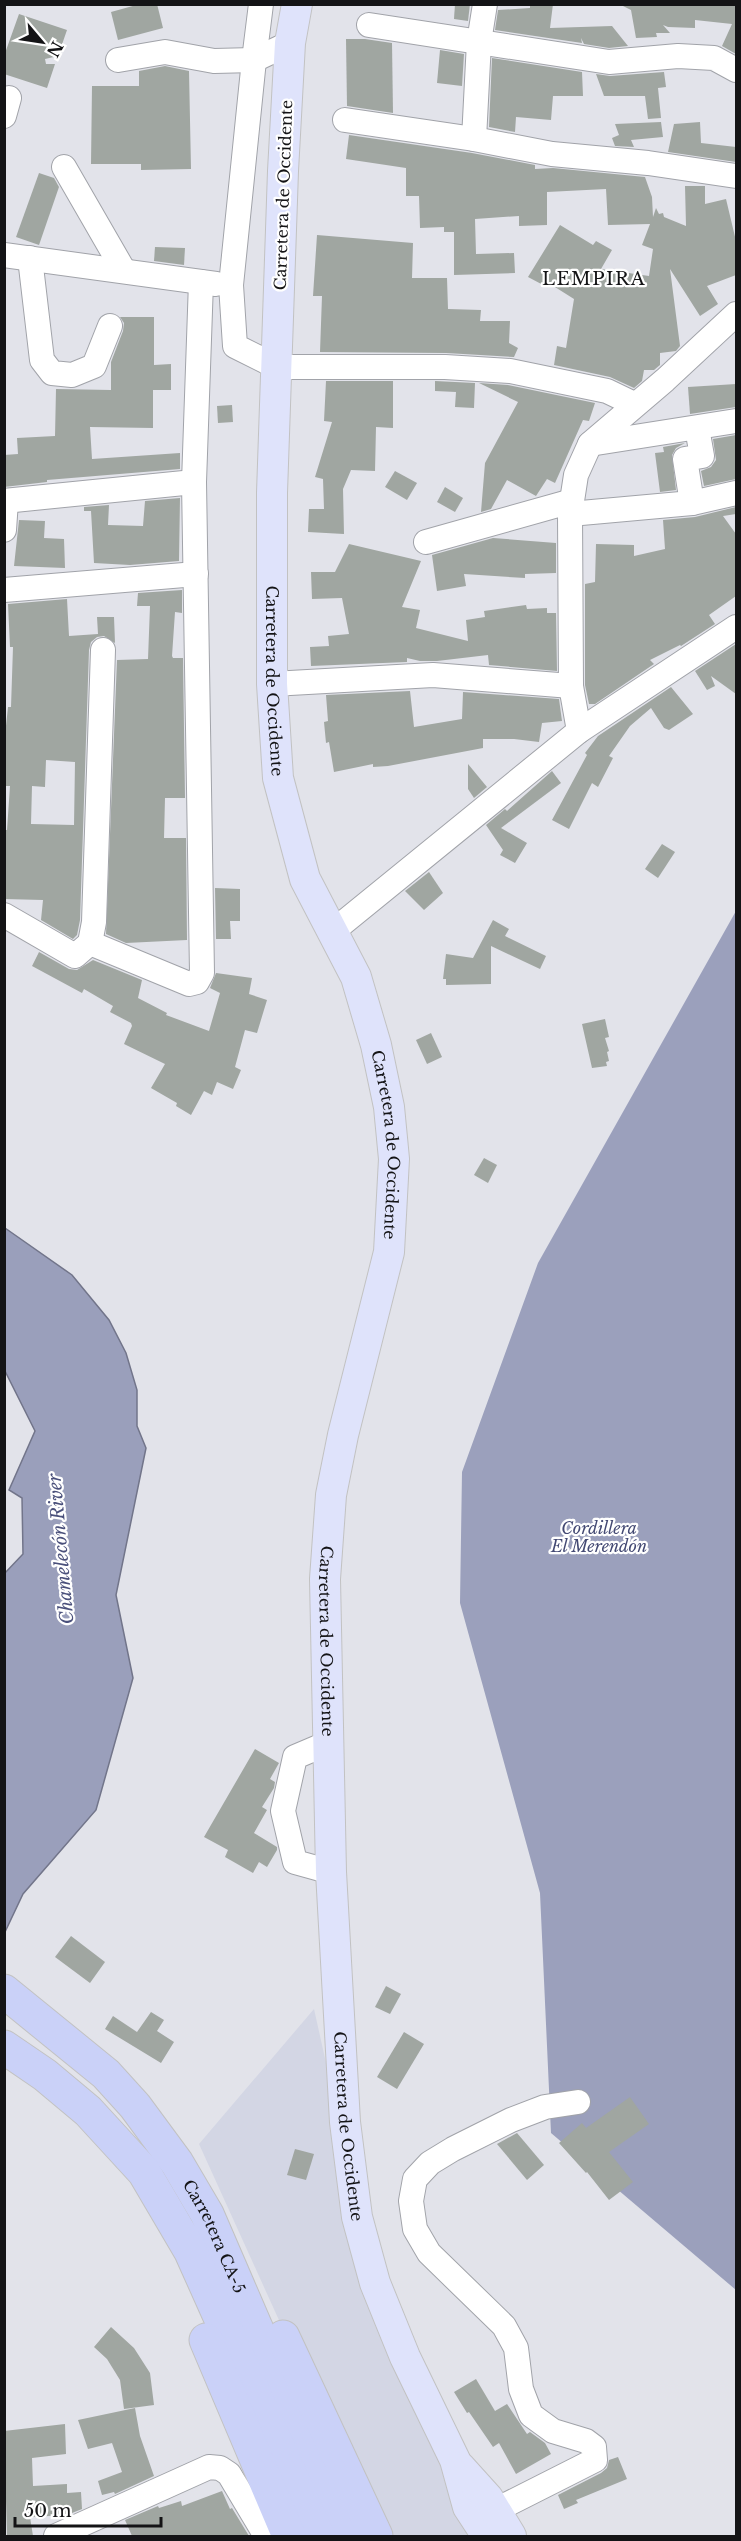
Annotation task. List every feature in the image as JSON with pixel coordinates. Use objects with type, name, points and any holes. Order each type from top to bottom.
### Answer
[{"type":"highway","name":"Carretera CA-5","points":[[4,1991],[106,2074],[135,2106],[177,2163],[207,2214],[346,2536]]},
{"type":"highway","name":"Carretera CA-5","points":[[4,2047],[88,2111],[144,2172],[191,2252],[318,2536]]},
{"type":"highway","points":[[135,2106],[177,2143],[211,2188],[376,2536]]},
{"type":"highway","points":[[144,2172],[169,2249],[289,2536]]},
{"type":"main road","name":"Carretera de Occidente","points":[[297,4],[290,43],[272,494],[272,684],[278,778],[305,879],[356,977],[376,1045],[389,1107],[394,1159],[389,1252],[343,1435],[331,1494],[325,1579],[331,1872],[345,2122],[357,2217],[368,2263],[384,2310],[455,2460],[491,2523],[512,2536]]},
{"type":"street","points":[[261,4],[231,285],[235,346],[277,367],[445,366],[510,371],[607,391],[634,404]]},
{"type":"street","points":[[474,139],[479,42],[485,4]]},
{"type":"street","points":[[369,25],[609,63],[678,56],[714,58],[736,70]]},
{"type":"street","points":[[118,60],[165,52],[214,61],[254,60],[290,43]]},
{"type":"street","points":[[345,120],[474,139],[552,154],[648,163],[736,176]]},
{"type":"street","points":[[64,167],[124,271]]},
{"type":"street","points":[[4,255],[231,285]]},
{"type":"street","points":[[30,258],[42,360],[52,373],[72,375],[94,366],[110,326]]},
{"type":"street","points":[[90,943],[189,984],[197,982],[202,973],[194,482],[201,282]]},
{"type":"street","points":[[579,731],[571,686],[571,508],[576,475],[590,444],[634,404],[665,380],[736,314]]},
{"type":"street","points":[[590,444],[736,420]]},
{"type":"street","points":[[692,503],[685,459],[702,456],[697,428]]},
{"type":"street","points":[[4,530],[5,501],[194,482]]},
{"type":"street","points":[[426,542],[571,508],[692,503],[736,493]]},
{"type":"street","points":[[4,590],[196,574]]},
{"type":"street","points":[[333,932],[579,731],[736,627]]},
{"type":"street","points":[[4,915],[75,956],[90,943],[94,922],[103,650]]},
{"type":"street","points":[[272,684],[433,675],[571,686]]},
{"type":"street","points":[[328,1743],[295,1756],[283,1811],[295,1862],[331,1872]]},
{"type":"street","points":[[491,2523],[595,2460],[596,2453],[594,2447],[586,2441],[553,2431],[531,2415],[521,2389],[516,2348],[504,2326],[429,2253],[415,2229],[411,2201],[415,2179],[430,2163],[511,2120],[546,2107],[578,2102]]},
{"type":"street","points":[[56,2536],[209,2467],[220,2468],[229,2474],[266,2536]]},
{"type":"shaded area","points":[[314,2009],[375,2283],[474,2536],[377,2536],[199,2144]]},
{"type":"green space","name":"Cordillera El Merendón","points":[[736,911],[736,2290],[551,2133],[540,1893],[460,1603],[462,1472],[538,1263]]},
{"type":"water","name":"Chamelecón River","points":[[5,1228],[72,1275],[109,1320],[126,1353],[137,1390],[137,1426],[146,1448],[116,1595],[133,1678],[96,1810],[23,1894],[5,1932],[4,1574],[23,1554],[22,1498],[9,1490],[35,1431],[5,1371]]},
{"type":"building","points":[[140,4],[157,4],[163,28],[118,40],[111,12]]},
{"type":"building","points":[[455,4],[470,4],[468,21],[454,19]]},
{"type":"building","points":[[530,4],[553,4],[550,28],[612,26],[628,46],[609,48],[584,44],[581,38],[582,43],[495,30],[498,10],[530,8]]},
{"type":"building","points":[[619,4],[736,4],[736,54],[722,46],[732,24],[695,20],[695,28],[663,25],[670,33],[656,33],[657,37],[636,38],[631,10]]},
{"type":"building","points":[[19,14],[67,30],[58,56],[45,59],[46,64],[55,64],[47,88],[4,74],[4,56]]},
{"type":"building","points":[[346,39],[392,43],[393,113],[347,106]]},
{"type":"building","points":[[440,50],[464,54],[462,86],[437,83]]},
{"type":"building","points":[[492,58],[582,72],[583,96],[553,96],[551,120],[516,117],[515,132],[489,127]]},
{"type":"building","points":[[165,66],[189,71],[191,169],[141,170],[141,164],[91,164],[92,86],[139,86],[139,71]]},
{"type":"building","points":[[664,72],[666,87],[658,88],[661,118],[648,119],[645,96],[604,96],[596,74],[610,76]]},
{"type":"building","points":[[661,122],[663,137],[631,140],[634,147],[615,146],[612,138],[619,135],[615,124]]},
{"type":"building","points":[[700,122],[701,143],[736,147],[736,162],[668,152],[674,124]]},
{"type":"building","points":[[349,135],[472,153],[535,165],[535,169],[553,168],[645,177],[652,197],[653,217],[656,208],[659,214],[663,213],[664,217],[686,226],[685,186],[705,186],[705,204],[726,199],[736,241],[736,275],[707,286],[718,304],[700,316],[670,269],[680,346],[676,351],[660,353],[660,365],[654,370],[644,370],[642,381],[634,388],[610,377],[554,365],[557,346],[566,348],[574,299],[547,282],[545,286],[528,277],[560,225],[593,245],[596,241],[612,250],[601,269],[649,276],[653,249],[642,245],[650,224],[608,225],[606,189],[547,192],[547,225],[519,226],[519,216],[475,219],[476,254],[514,253],[515,273],[454,275],[454,232],[444,232],[444,227],[420,228],[419,196],[406,196],[406,168],[346,159]]},
{"type":"building","points":[[39,173],[54,178],[59,187],[39,245],[16,237]]},
{"type":"building","points":[[317,235],[413,243],[412,278],[447,278],[448,309],[481,310],[480,321],[510,321],[509,343],[518,348],[514,357],[446,353],[320,352],[322,296],[313,296]]},
{"type":"building","points":[[155,247],[185,248],[184,265],[154,261]]},
{"type":"building","points":[[120,317],[154,317],[154,365],[171,364],[171,390],[153,390],[153,428],[90,427],[92,459],[180,453],[180,469],[47,480],[47,482],[4,487],[4,455],[18,454],[17,438],[55,436],[56,389],[111,390],[111,362],[124,323]]},
{"type":"building","points":[[326,381],[393,381],[393,428],[376,427],[375,471],[351,470],[343,489],[344,534],[308,532],[309,509],[324,509],[323,479],[315,477],[332,422],[324,421]]},
{"type":"building","points":[[435,381],[475,383],[474,408],[455,407],[456,392],[435,391]]},
{"type":"building","points":[[479,383],[508,385],[595,403],[589,421],[583,420],[555,483],[547,479],[536,496],[507,480],[491,509],[481,512],[485,463],[518,402]]},
{"type":"building","points":[[736,384],[736,407],[690,414],[688,387]]},
{"type":"building","points":[[232,405],[233,422],[218,423],[217,406]]},
{"type":"building","points":[[736,435],[736,479],[704,486],[701,471],[711,467],[716,460],[713,439]]},
{"type":"building","points":[[685,443],[676,448],[672,455],[676,490],[660,492],[655,453],[664,452],[663,447]]},
{"type":"building","points":[[395,471],[417,483],[407,500],[385,487]]},
{"type":"building","points":[[445,487],[463,498],[455,512],[437,502]]},
{"type":"building","points":[[180,498],[179,561],[130,565],[94,563],[91,511],[84,511],[84,507],[109,505],[108,525],[143,526],[145,501]]},
{"type":"building","points":[[736,507],[736,514],[723,516],[736,534],[736,596],[709,615],[715,624],[681,646],[650,660],[654,664],[595,704],[589,704],[585,685],[585,584],[595,582],[596,544],[634,545],[634,556],[665,549],[663,520],[695,517]]},
{"type":"building","points":[[19,520],[45,521],[44,538],[64,539],[65,568],[14,566]]},
{"type":"building","points":[[493,538],[556,543],[556,573],[525,574],[525,578],[464,574],[466,586],[437,591],[432,555]]},
{"type":"building","points":[[349,544],[421,561],[402,607],[420,610],[416,628],[468,641],[466,620],[485,617],[484,611],[526,605],[527,609],[547,608],[547,613],[556,613],[557,671],[489,665],[488,655],[437,661],[407,658],[407,662],[311,666],[310,647],[329,646],[328,636],[349,634],[342,598],[312,599],[311,572],[335,572]]},
{"type":"building","points":[[182,590],[182,613],[175,612],[172,656],[183,658],[185,798],[165,798],[164,838],[186,838],[187,940],[126,943],[106,934],[117,660],[148,659],[150,606],[137,606],[138,593]]},
{"type":"building","points":[[67,599],[69,636],[98,634],[97,617],[114,617],[115,643],[104,636],[97,637],[91,642],[89,650],[80,920],[77,935],[73,939],[41,920],[43,900],[4,899],[4,830],[7,830],[10,786],[6,786],[5,735],[8,707],[11,707],[13,647],[10,647],[8,604]],"holes":[[[46,760],[75,762],[74,825],[31,824],[32,786],[45,787]]]},
{"type":"building","points":[[736,644],[736,694],[711,676],[715,686],[707,690],[695,671]]},
{"type":"building","points":[[671,687],[693,714],[669,730],[664,728],[651,708],[630,726],[609,756],[613,758],[598,787],[592,783],[569,829],[552,820],[587,755],[585,753],[598,736]]},
{"type":"building","points":[[410,691],[414,727],[462,719],[463,692],[559,699],[562,721],[542,723],[539,742],[483,739],[483,748],[388,766],[373,767],[373,764],[334,772],[329,742],[326,743],[324,722],[328,721],[326,695]]},
{"type":"building","points":[[468,764],[487,787],[474,798],[468,789]]},
{"type":"building","points":[[552,771],[561,783],[501,828],[527,843],[515,863],[500,855],[503,850],[486,825],[505,809],[507,811]]},
{"type":"building","points":[[662,844],[675,852],[658,878],[645,869]]},
{"type":"building","points":[[429,872],[443,893],[424,910],[405,891]]},
{"type":"building","points":[[215,888],[240,889],[240,921],[230,921],[231,939],[216,939]]},
{"type":"building","points":[[493,920],[509,929],[505,936],[546,956],[540,969],[491,946],[491,984],[446,985],[446,979],[443,979],[446,954],[473,958]]},
{"type":"building","points":[[39,952],[69,969],[77,970],[93,960],[142,980],[138,998],[167,1013],[166,1015],[209,1031],[220,993],[210,988],[216,973],[252,978],[249,994],[267,1000],[257,1033],[245,1030],[235,1067],[241,1070],[233,1089],[217,1082],[212,1095],[204,1091],[191,1115],[176,1106],[177,1103],[151,1088],[165,1064],[124,1044],[132,1026],[131,1023],[110,1012],[113,1006],[84,989],[82,993],[32,966]]},
{"type":"building","points":[[605,1019],[609,1037],[605,1038],[609,1061],[606,1062],[607,1066],[592,1068],[582,1024]]},
{"type":"building","points":[[431,1033],[442,1057],[427,1064],[416,1040]]},
{"type":"building","points":[[484,1158],[497,1165],[488,1183],[474,1175]]},
{"type":"building","points":[[255,1749],[279,1763],[270,1779],[275,1782],[274,1788],[262,1807],[267,1810],[254,1833],[277,1847],[277,1850],[267,1867],[259,1862],[253,1873],[225,1857],[228,1850],[204,1837]]},
{"type":"building","points":[[71,1936],[105,1962],[90,1983],[55,1957]]},
{"type":"building","points":[[386,1986],[401,1994],[390,2014],[375,2007]]},
{"type":"building","points":[[151,2012],[164,2020],[157,2031],[174,2042],[161,2063],[105,2029],[113,2016],[137,2032]]},
{"type":"building","points":[[404,2032],[424,2044],[397,2089],[377,2077]]},
{"type":"building","points":[[630,2097],[649,2124],[609,2152],[633,2182],[609,2200],[587,2172],[559,2143],[582,2123],[586,2128]]},
{"type":"building","points":[[517,2133],[544,2165],[527,2180],[497,2144]]},
{"type":"building","points":[[295,2149],[314,2154],[306,2180],[287,2175]]},
{"type":"building","points":[[111,2327],[134,2348],[150,2373],[154,2405],[124,2409],[120,2380],[107,2359],[94,2347]]},
{"type":"building","points":[[476,2379],[495,2411],[507,2404],[527,2434],[530,2432],[545,2443],[551,2454],[516,2474],[499,2443],[493,2447],[454,2392]]},
{"type":"building","points":[[135,2408],[140,2436],[154,2476],[115,2494],[114,2492],[102,2495],[98,2481],[122,2472],[112,2443],[88,2449],[78,2420]]},
{"type":"building","points":[[65,2424],[66,2454],[32,2458],[33,2486],[67,2484],[67,2493],[81,2492],[82,2509],[67,2515],[30,2517],[33,2536],[7,2536],[4,2431]]},
{"type":"building","points":[[618,2457],[627,2479],[576,2500],[578,2503],[564,2509],[558,2495],[601,2473],[607,2468],[609,2460]]},
{"type":"building","points":[[222,2491],[230,2509],[232,2508],[249,2536],[132,2536],[125,2520],[158,2506],[159,2508],[181,2501],[182,2506]]},
{"type":"district","name":"LEMPIRA","points":[[594,279]]}]
